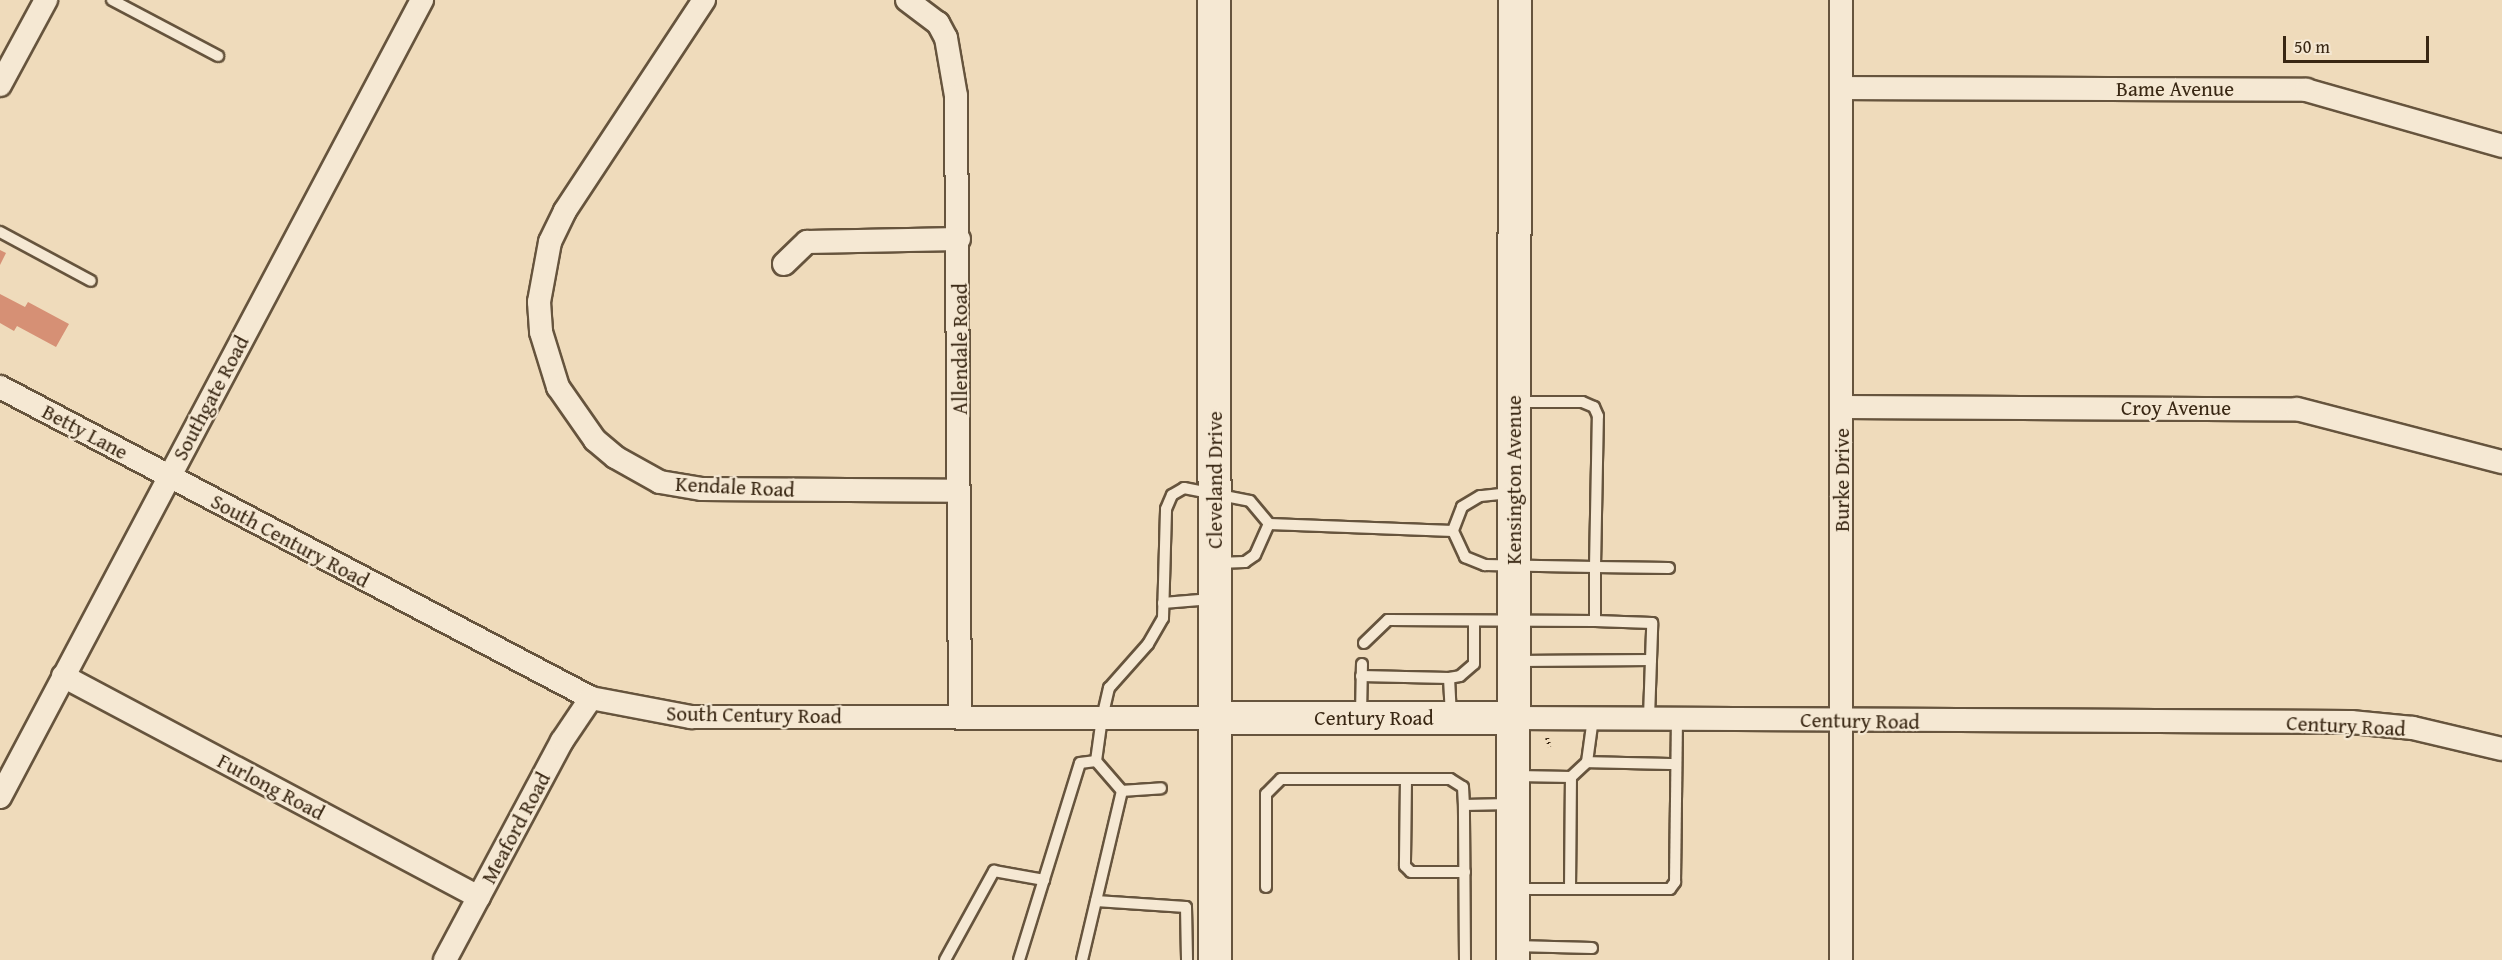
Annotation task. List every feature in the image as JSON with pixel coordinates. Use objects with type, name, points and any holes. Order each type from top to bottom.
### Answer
[{"type":"street","points":[[0,85],[46,0]]},
{"type":"street","name":"Southgate Road","points":[[0,797],[422,0]]},
{"type":"street","name":"Kendale Road","points":[[704,0],[565,211],[550,242],[539,302],[541,332],[558,387],[595,440],[622,462],[660,482],[724,490],[958,492]]},
{"type":"street","name":"Allendale Road","points":[[907,0],[938,23],[952,58],[959,239],[960,717]]},
{"type":"street","name":"Cleveland Drive","points":[[1214,0],[1215,960]]},
{"type":"street","name":"Kensington Avenue","points":[[1513,953],[1515,0]]},
{"type":"street","name":"Burke Drive","points":[[1840,960],[1843,407],[1841,0]]},
{"type":"street","name":"Bame Avenue","points":[[1841,88],[2306,90],[2502,146]]},
{"type":"street","points":[[784,264],[807,242],[959,239]]},
{"type":"street","name":"Betty Lane","points":[[0,387],[169,476]]},
{"type":"street","name":"Croy Avenue","points":[[1843,407],[2297,409],[2502,462]]},
{"type":"street","name":"South Century Road","points":[[169,476],[591,698],[691,717],[1215,718]]},
{"type":"street","name":"Furlong Road","points":[[63,676],[479,897]]},
{"type":"street","name":"Meaford Road","points":[[445,960],[562,741],[591,698]]},
{"type":"street","name":"Century Road","points":[[1215,718],[1677,717],[1842,722],[2351,722],[2413,728],[2502,749]]},
{"type":"lane","points":[[112,0],[218,56]]},
{"type":"lane","points":[[0,232],[91,281]]},
{"type":"lane","points":[[1514,402],[1582,402],[1593,407],[1598,416],[1595,621]]},
{"type":"lane","points":[[1096,761],[1109,688],[1148,644],[1163,618],[1166,509],[1172,495],[1184,488],[1250,501],[1269,524],[1453,531]]},
{"type":"lane","points":[[1514,493],[1469,501],[1456,515],[1453,531],[1458,550],[1470,561],[1514,566],[1669,568]]},
{"type":"lane","points":[[1215,563],[1250,558],[1264,542],[1269,524]]},
{"type":"lane","points":[[1163,603],[1215,599]]},
{"type":"lane","points":[[1364,642],[1389,620],[1652,623],[1649,717]]},
{"type":"lane","points":[[1361,676],[1449,678],[1460,676],[1474,664],[1474,622]]},
{"type":"lane","points":[[1514,661],[1651,660]]},
{"type":"lane","points":[[1361,717],[1362,664]]},
{"type":"lane","points":[[1449,678],[1451,718]]},
{"type":"lane","points":[[1513,889],[1670,889],[1675,882],[1677,717]]},
{"type":"lane","points":[[1464,805],[1513,790],[1571,777],[1587,762],[1593,718]]},
{"type":"lane","points":[[1082,960],[1122,791],[1114,778],[1096,761]]},
{"type":"lane","points":[[1019,960],[1080,763],[1096,761]]},
{"type":"lane","points":[[1587,762],[1676,764]]},
{"type":"lane","points":[[1570,889],[1571,777]]},
{"type":"lane","points":[[1266,887],[1266,794],[1273,784],[1281,779],[1450,779],[1463,787],[1465,960]]},
{"type":"lane","points":[[1406,779],[1405,866],[1412,872],[1465,872]]},
{"type":"lane","points":[[1122,791],[1161,788]]},
{"type":"lane","points":[[945,960],[994,871],[1044,880]]},
{"type":"lane","points":[[1096,901],[1186,907],[1187,960]]},
{"type":"lane","points":[[1513,953],[1592,948]]},
{"type":"path","points":[[1547,738],[1550,747]]},
{"type":"building","points":[[0,250],[6,253],[0,265]]},
{"type":"building","points":[[0,294],[25,307],[28,302],[69,324],[56,347],[17,326],[14,331],[0,323]]}]
